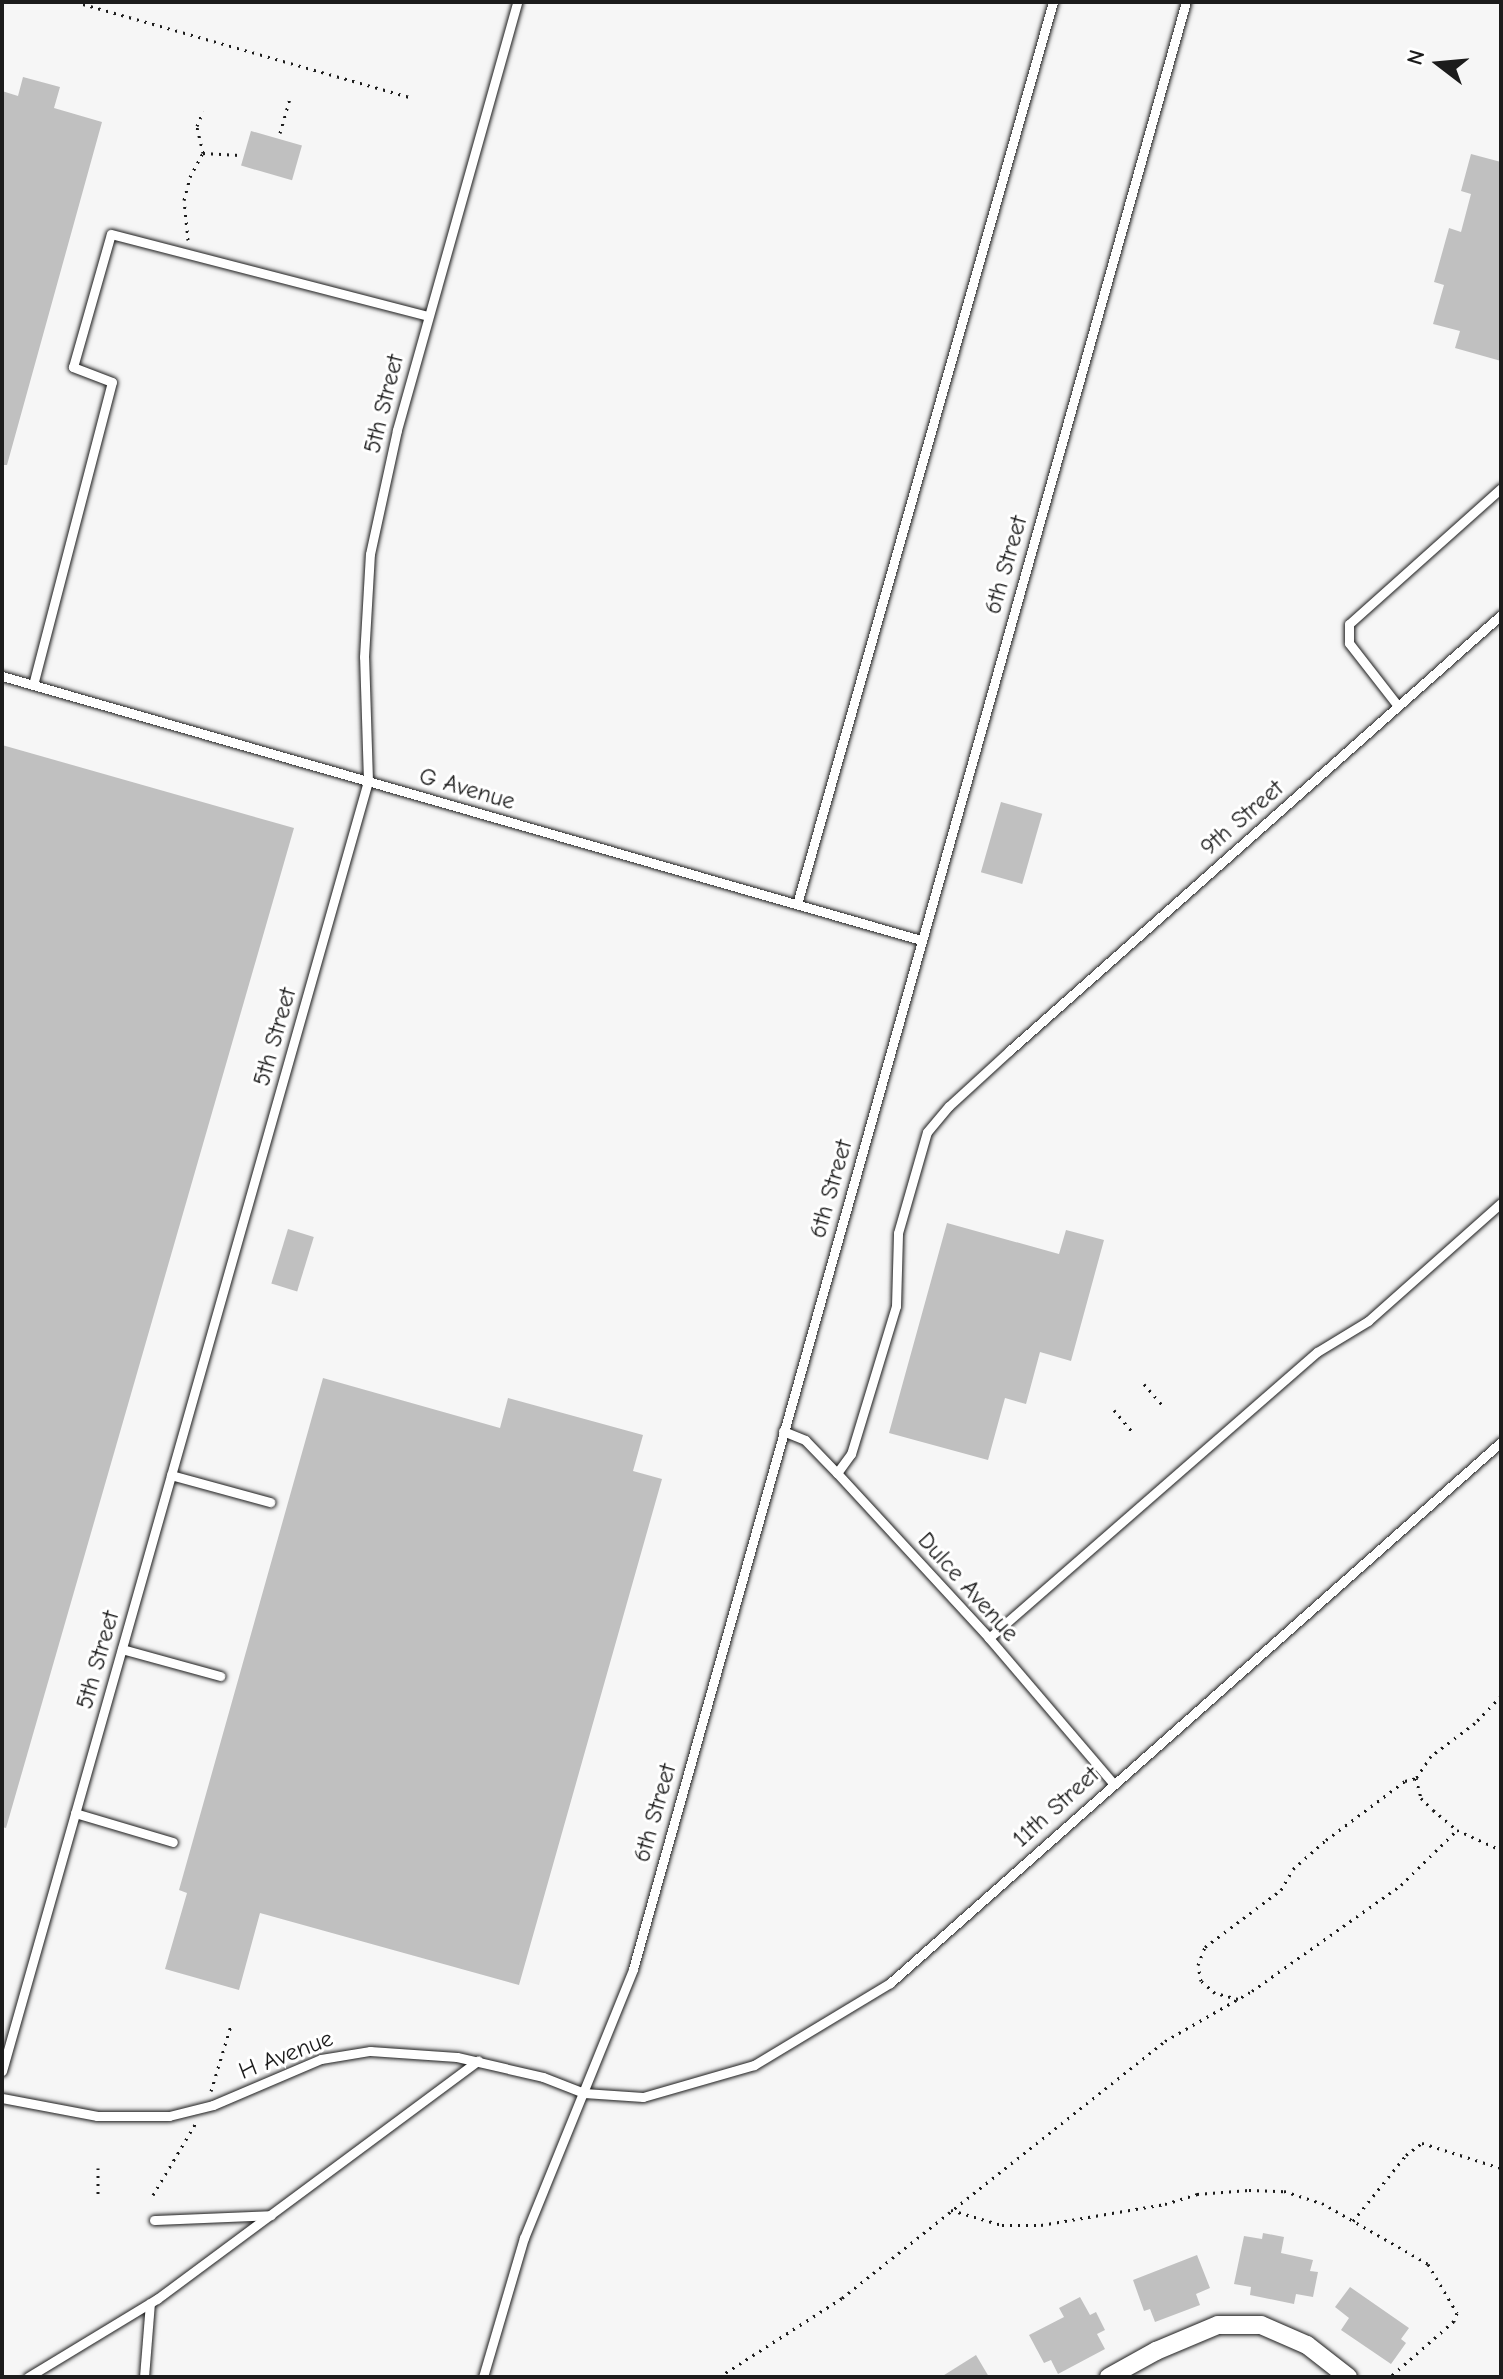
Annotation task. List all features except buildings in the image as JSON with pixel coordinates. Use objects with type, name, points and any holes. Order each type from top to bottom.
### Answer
[{"type":"street","points":[[1109,2377],[1156,2351],[1218,2325],[1261,2325],[1307,2345],[1348,2377]]},
{"type":"lane","name":"5th Street","points":[[2,2071],[368,781],[364,657],[370,554],[397,430],[517,2]]},
{"type":"lane","points":[[797,904],[1053,2]]},
{"type":"lane","name":"6th Street","points":[[483,2377],[524,2238],[633,1969],[1186,2]]},
{"type":"lane","points":[[33,685],[112,382],[73,367],[111,234],[428,316]]},
{"type":"lane","points":[[1398,706],[1349,643],[1349,624],[1501,488]]},
{"type":"lane","name":"9th Street","points":[[837,1473],[851,1454],[896,1306],[898,1233],[927,1132],[949,1106],[1009,1051],[1501,615]]},
{"type":"lane","name":"G Avenue","points":[[2,676],[921,940]]},
{"type":"lane","points":[[989,1638],[1317,1352],[1368,1321],[1501,1203]]},
{"type":"lane","name":"Dulce Avenue","points":[[783,1431],[805,1440],[837,1473],[989,1638],[1113,1783]]},
{"type":"lane","name":"11th Street","points":[[584,2093],[643,2097],[754,2065],[890,1983],[1501,1442]]},
{"type":"lane","points":[[171,1475],[270,1502]]},
{"type":"lane","points":[[122,1649],[220,1676]]},
{"type":"lane","points":[[75,1813],[173,1842]]},
{"type":"lane","name":"H Avenue","points":[[2,2098],[97,2116],[159,2117],[213,2105],[321,2059],[347,2052],[402,2051],[478,2061],[543,2077],[584,2093]]},
{"type":"lane","points":[[28,2377],[150,2303],[478,2061]]},
{"type":"lane","points":[[154,2220],[271,2215]]},
{"type":"lane","points":[[144,2377],[150,2303]]},
{"type":"path","points":[[83,4],[413,98]]},
{"type":"path","points":[[280,133],[290,99]]},
{"type":"path","points":[[188,240],[184,200],[190,177],[203,153],[197,126],[203,111]]},
{"type":"path","points":[[203,153],[240,155]]},
{"type":"path","points":[[1144,1384],[1163,1406]]},
{"type":"path","points":[[1114,1410],[1133,1433]]},
{"type":"path","points":[[1238,1999],[1215,1993],[1201,1981],[1198,1965],[1205,1947],[1281,1890],[1293,1869],[1326,1840],[1405,1781],[1416,1778],[1431,1756],[1475,1723],[1501,1696]]},
{"type":"path","points":[[1416,1778],[1421,1798],[1457,1830],[1501,1850]]},
{"type":"path","points":[[719,2377],[842,2298],[1165,2041],[1238,1999],[1401,1885],[1457,1830]]},
{"type":"path","points":[[1353,2221],[1406,2155],[1422,2143],[1501,2168]]},
{"type":"path","points":[[98,2168],[98,2196]]},
{"type":"path","points":[[951,2210],[1002,2225],[1041,2225],[1165,2204],[1197,2194],[1284,2191],[1322,2203],[1428,2264],[1457,2313],[1454,2321],[1390,2377]]}]
